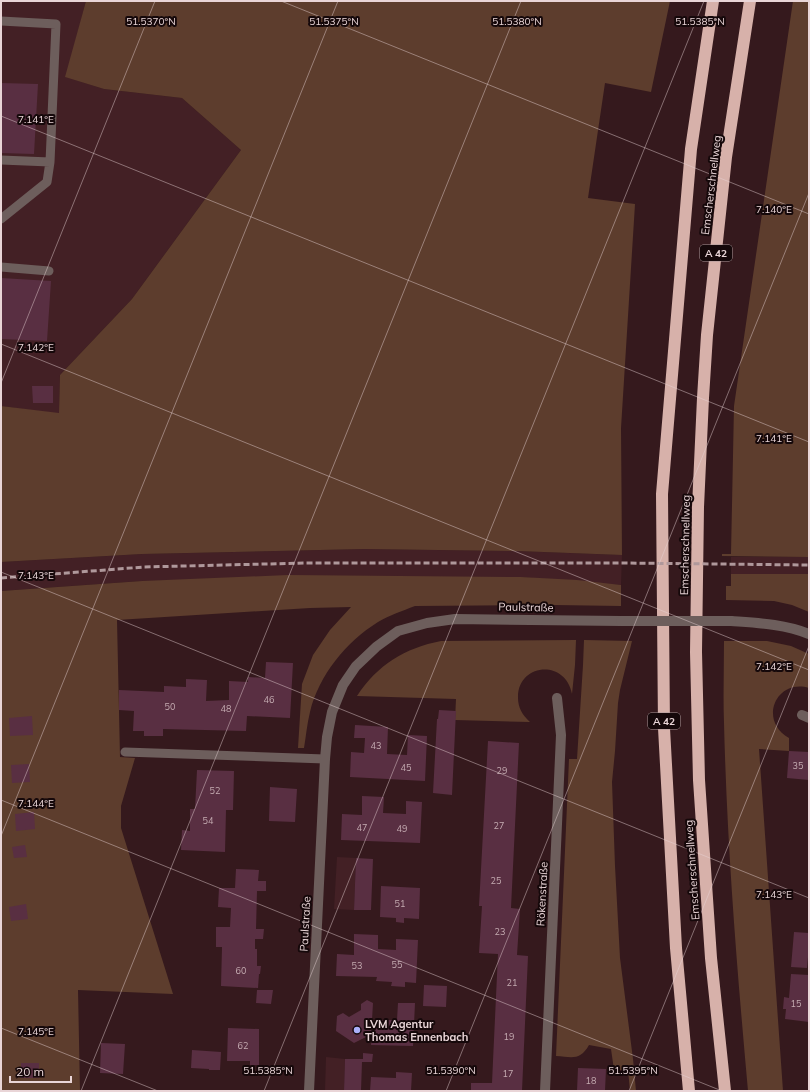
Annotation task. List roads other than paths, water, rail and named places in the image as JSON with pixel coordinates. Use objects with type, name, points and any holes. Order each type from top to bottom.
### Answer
[{"type":"highway","name":"Emscherschnellweg","points":[[689,1091],[676,948],[664,728],[662,494],[691,149],[713,1]]},
{"type":"highway","name":"Emscherschnellweg","points":[[725,1091],[712,958],[699,780],[696,652],[698,507],[702,398],[707,335],[726,158],[750,1]]},
{"type":"street","name":"Paulstraße","points":[[309,1091],[327,737],[332,712],[343,685],[356,666],[376,647],[398,631],[427,623],[455,619],[731,621],[773,624],[809,634]]},
{"type":"street","name":"Rökenstraße","points":[[545,1091],[561,735],[557,698]]},
{"type":"lane","points":[[1,22],[56,24],[50,162],[47,182],[1,219]]},
{"type":"lane","points":[[1,160],[50,162]]},
{"type":"lane","points":[[1,267],[49,271]]},
{"type":"lane","points":[[125,752],[325,759]]},
{"type":"railway","points":[[1,578],[144,567],[306,563],[622,563],[809,565]]},
{"type":"place","name":"LVM Agentur Thomas Ennenbach","points":[[357,1030]]}]
